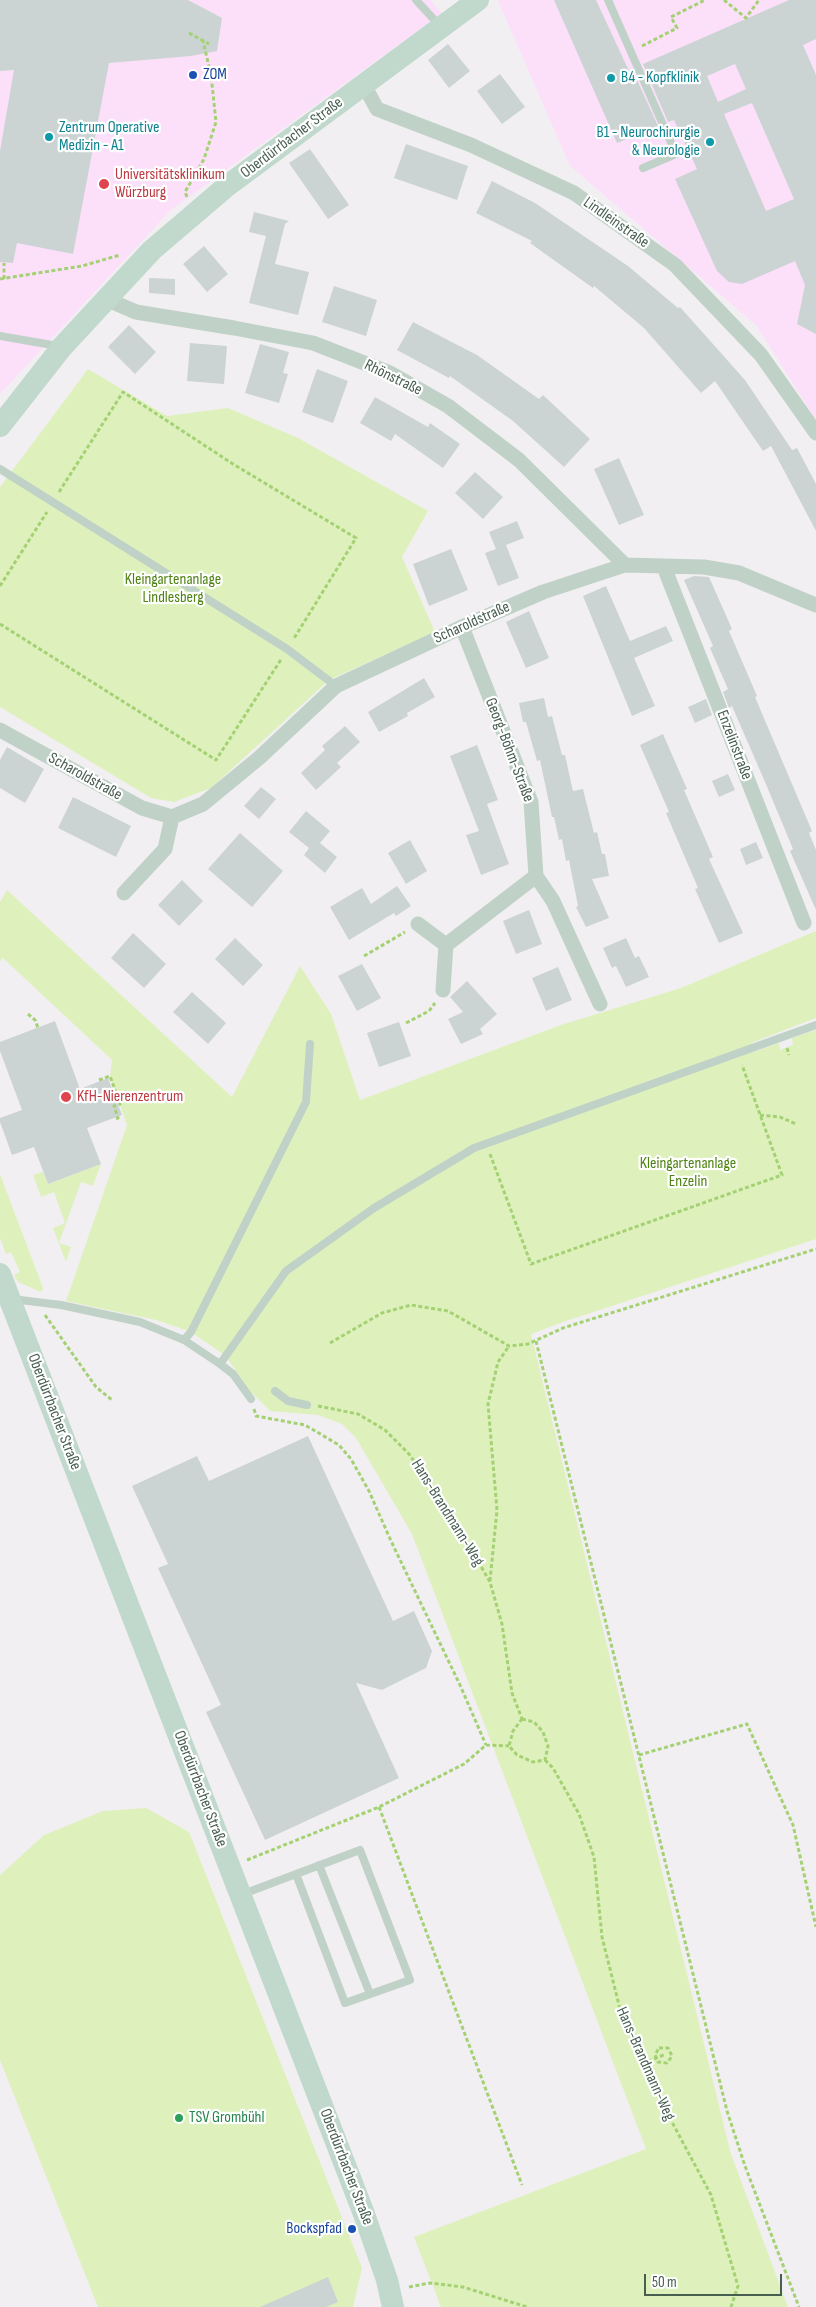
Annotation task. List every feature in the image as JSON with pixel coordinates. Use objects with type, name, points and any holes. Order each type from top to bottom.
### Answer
[{"type":"street","name":"Oberdürrbacher Straße","points":[[3,417],[62,347],[152,250],[197,211],[299,132],[478,0]]},
{"type":"street","name":"Lindleinstraße","points":[[364,85],[377,109],[471,145],[574,193],[675,265],[761,355],[816,433]]},
{"type":"street","name":"Rhönstraße","points":[[106,299],[136,312],[313,343],[390,373],[448,406],[519,460],[625,565]]},
{"type":"street","name":"Scharoldstraße","points":[[0,730],[142,808],[172,817],[203,804],[259,758],[336,686],[462,627],[543,592],[625,565],[704,567],[739,573],[816,605]]},
{"type":"street","name":"Enzelinstraße","points":[[664,566],[804,923]]},
{"type":"street","name":"Georg-Böhm-Straße","points":[[462,627],[531,802],[536,876]]},
{"type":"street","points":[[124,893],[165,849],[172,817]]},
{"type":"street","points":[[443,990],[446,945],[536,876],[553,901],[600,1004]]},
{"type":"street","points":[[418,924],[446,945]]},
{"type":"street","name":"Oberdürrbacher Straße","points":[[0,1274],[364,2214],[392,2299]]},
{"type":"lane","points":[[416,0],[441,28]]},
{"type":"lane","points":[[608,0],[676,154],[643,168]]},
{"type":"lane","points":[[0,336],[62,347]]},
{"type":"lane","points":[[0,468],[287,650],[336,686]]},
{"type":"lane","points":[[220,1364],[286,1271],[374,1208],[486,1142],[738,1055],[816,1025]]},
{"type":"lane","points":[[184,1340],[191,1332],[306,1102],[310,1044]]},
{"type":"lane","points":[[10,1299],[37,1302],[140,1322],[184,1340],[233,1374],[251,1399]]},
{"type":"lane","points":[[275,1391],[288,1400],[307,1405]]},
{"type":"lane","points":[[241,1895],[319,1865],[360,1850],[410,1980],[345,2003],[296,1874]]},
{"type":"lane","points":[[319,1865],[370,1994]]},
{"type":"path","points":[[630,51],[677,28],[671,17],[704,0]]},
{"type":"path","points":[[724,0],[746,18],[759,0]]},
{"type":"path","points":[[189,33],[209,44]]},
{"type":"path","points":[[197,211],[192,210],[185,192],[204,159],[216,122],[212,75],[204,41]]},
{"type":"path","points":[[4,262],[2,279],[82,266],[125,254],[152,250]]},
{"type":"path","points":[[0,586],[52,502]]},
{"type":"path","points":[[364,956],[418,924]]},
{"type":"path","points":[[406,1022],[429,1011],[443,990]]},
{"type":"path","points":[[28,1014],[35,1020],[38,1028]]},
{"type":"path","points":[[486,1142],[532,1264],[782,1175],[738,1055]]},
{"type":"path","points":[[99,1080],[110,1076],[120,1104],[114,1106],[118,1118],[115,1119]]},
{"type":"path","points":[[760,1115],[780,1117],[796,1124]]},
{"type":"path","points":[[330,1343],[382,1313],[411,1305],[448,1311],[509,1346],[528,1344],[563,1328],[816,1249]]},
{"type":"path","points":[[37,1302],[96,1387],[112,1400]]},
{"type":"path","points":[[536,1340],[727,2111],[745,2166],[799,2307]]},
{"type":"path","points":[[490,1582],[497,1510],[488,1404],[498,1362],[509,1346]]},
{"type":"path","points":[[251,1399],[256,1416],[305,1425],[339,1445],[351,1459],[369,1491],[486,1745]]},
{"type":"path","name":"Hans-Brandmann-Weg","points":[[307,1405],[358,1414],[385,1430],[409,1454],[447,1507],[490,1582],[502,1624],[512,1693],[522,1719]]},
{"type":"path","points":[[231,1867],[379,1807],[464,1764],[486,1745],[509,1746],[517,1756],[533,1762],[545,1760],[548,1746],[543,1732],[534,1722],[522,1719],[513,1730],[509,1746]]},
{"type":"path","points":[[639,1755],[747,1724],[793,1825],[816,1927]]},
{"type":"path","name":"Hans-Brandmann-Weg","points":[[545,1760],[552,1768],[579,1814],[594,1857],[602,1937],[621,2013],[642,2064],[711,2195],[738,2286],[731,2307]]},
{"type":"path","points":[[379,1807],[522,2184]]},
{"type":"path","points":[[660,2048],[668,2048],[672,2056],[667,2063],[658,2062],[656,2058],[654,2055],[660,2048]]},
{"type":"path","points":[[642,2064],[666,2054]]},
{"type":"path","points":[[392,2299],[430,2283],[455,2286],[527,2307]]},
{"type":"shaded area","name":"Universitätsklinikum Würzburg","points":[[0,0],[430,0],[442,13],[171,210],[0,394]]},
{"type":"shaded area","points":[[816,0],[816,420],[756,325],[570,166],[498,1]]},
{"type":"green space","name":"Kleingartenanlage Lindlesberg","points":[[88,369],[167,416],[228,408],[298,438],[428,511],[402,557],[435,632],[329,680],[211,788],[174,802],[151,798],[0,707],[0,487]]},
{"type":"green space","name":"Kleingartenanlage Enzelin","points":[[7,890],[232,1097],[300,966],[331,1014],[360,1100],[561,1025],[681,988],[816,931],[816,1018],[751,1043],[754,1052],[779,1043],[780,1050],[793,1045],[792,1038],[816,1030],[816,1239],[531,1334],[731,2154],[788,2307],[441,2307],[414,2237],[646,2149],[412,1534],[356,1438],[342,1424],[318,1415],[270,1411],[247,1388],[226,1356],[191,1332],[156,1320],[66,1301],[127,1125],[110,1076],[112,1060],[3,958],[0,961],[0,902]]},
{"type":"green space","points":[[101,1164],[93,1186],[81,1182],[59,1243],[71,1247],[66,1262],[53,1228],[65,1223],[54,1192],[41,1197],[33,1175],[43,1172],[48,1184]]},
{"type":"green space","points":[[0,1174],[43,1288],[41,1292],[18,1282],[14,1275],[20,1272],[11,1252],[6,1254],[0,1238]]},
{"type":"green space","name":"TSV Grombühl","points":[[146,1808],[189,1832],[362,2268],[353,2307],[98,2307],[0,2060],[0,1875],[44,1835],[103,1811]]},
{"type":"building","name":"Zentrum Operative Medizin - A1","points":[[0,0],[188,0],[222,18],[217,51],[191,56],[109,63],[73,254],[17,243],[13,263],[0,262],[0,151],[14,70],[0,71]]},
{"type":"building","name":"B4 - Kopfklinik","points":[[554,0],[596,0],[629,71],[632,69],[658,126],[617,143]]},
{"type":"building","name":"B1 - Neurochirurgie & Neurologie","points":[[789,0],[816,0],[816,39],[803,45],[816,75],[816,334],[797,324],[805,285],[795,261],[742,284],[729,282],[717,271],[675,179],[697,169],[674,120],[668,122],[643,64]],"holes":[[[735,64],[746,89],[718,102],[707,76]],[[752,103],[794,199],[766,211],[724,114]]]},
{"type":"building","points":[[448,44],[470,71],[449,88],[428,60]]},
{"type":"building","points":[[500,74],[525,107],[502,124],[477,91]]},
{"type":"building","points":[[406,144],[468,166],[457,200],[394,178]]},
{"type":"building","points":[[310,149],[349,205],[328,219],[289,163]]},
{"type":"building","points":[[492,181],[535,203],[628,266],[678,308],[680,307],[745,380],[792,450],[797,448],[816,484],[816,531],[771,446],[763,451],[715,381],[701,393],[644,328],[594,286],[593,288],[530,243],[532,241],[476,213]]},
{"type":"building","points":[[254,212],[289,221],[285,224],[275,264],[309,272],[298,315],[249,303],[266,236],[249,232]]},
{"type":"building","points":[[204,246],[228,274],[207,292],[183,264]]},
{"type":"building","points":[[149,278],[175,279],[175,295],[149,293]]},
{"type":"building","points":[[334,286],[377,300],[366,336],[322,322]]},
{"type":"building","points":[[413,322],[477,355],[539,399],[543,395],[590,439],[564,467],[513,421],[450,376],[449,378],[397,350]]},
{"type":"building","points":[[129,325],[156,352],[135,374],[108,347]]},
{"type":"building","points":[[190,343],[227,346],[224,384],[187,381]]},
{"type":"building","points":[[260,344],[289,352],[283,373],[288,374],[279,403],[245,393]]},
{"type":"building","points":[[317,369],[348,381],[333,423],[302,412]]},
{"type":"building","points":[[375,397],[428,427],[430,423],[460,444],[443,468],[395,434],[391,441],[360,423]]},
{"type":"building","points":[[619,458],[644,515],[619,525],[594,469]]},
{"type":"building","points":[[475,472],[503,497],[483,519],[455,493]]},
{"type":"building","points":[[517,521],[524,538],[506,545],[519,578],[498,586],[485,553],[496,549],[489,532]]},
{"type":"building","points":[[451,549],[468,590],[429,606],[413,564]]},
{"type":"building","points":[[694,576],[709,577],[732,629],[729,631],[757,696],[755,697],[812,831],[809,833],[816,850],[816,910],[790,851],[793,849],[765,782],[732,706],[729,708],[723,692],[728,689],[710,648],[713,646],[684,580]]},
{"type":"building","points":[[606,586],[630,641],[666,626],[673,641],[634,658],[655,706],[632,716],[583,596]]},
{"type":"building","points":[[529,611],[549,658],[526,668],[506,622]]},
{"type":"building","points":[[424,678],[435,697],[407,713],[408,716],[379,732],[368,712]]},
{"type":"building","points":[[544,698],[548,717],[552,716],[562,755],[565,755],[573,791],[583,789],[594,833],[597,832],[602,854],[605,854],[609,876],[592,879],[609,918],[586,927],[576,907],[578,906],[569,860],[566,861],[562,839],[559,840],[540,760],[537,761],[526,722],[523,722],[519,703]]},
{"type":"building","points":[[706,699],[712,715],[695,723],[688,707]]},
{"type":"building","points":[[345,726],[360,742],[337,763],[341,767],[316,790],[301,773],[325,750],[322,746]]},
{"type":"building","points":[[663,734],[687,789],[684,790],[713,857],[709,859],[743,933],[719,943],[695,889],[698,888],[666,813],[669,812],[640,745]]},
{"type":"building","points":[[477,745],[498,800],[487,804],[509,864],[481,875],[466,835],[479,831],[450,756]]},
{"type":"building","points":[[7,747],[44,769],[25,803],[0,788],[0,760]]},
{"type":"building","points":[[728,774],[735,790],[719,797],[712,781]]},
{"type":"building","points":[[261,787],[276,799],[259,819],[244,806]]},
{"type":"building","points":[[73,797],[131,826],[116,857],[58,828]]},
{"type":"building","points":[[306,811],[330,831],[320,843],[337,857],[325,873],[304,855],[309,848],[289,832]]},
{"type":"building","points":[[240,833],[283,871],[252,907],[208,869]]},
{"type":"building","points":[[410,840],[427,871],[406,884],[388,853]]},
{"type":"building","points":[[756,842],[763,858],[746,865],[740,849]]},
{"type":"building","points":[[182,880],[203,901],[179,926],[158,905]]},
{"type":"building","points":[[397,886],[411,906],[396,916],[394,913],[349,940],[330,907],[362,888],[371,904]]},
{"type":"building","points":[[529,910],[542,944],[516,954],[503,921]]},
{"type":"building","points":[[133,933],[166,964],[144,988],[111,958]]},
{"type":"building","points":[[235,938],[263,965],[243,986],[215,959]]},
{"type":"building","points":[[626,938],[635,958],[639,956],[649,977],[626,987],[616,966],[612,968],[603,948]]},
{"type":"building","points":[[362,964],[381,998],[357,1011],[338,976]]},
{"type":"building","points":[[558,967],[572,1000],[546,1011],[532,978]]},
{"type":"building","points":[[467,981],[497,1014],[480,1029],[483,1034],[461,1044],[448,1019],[463,1012],[450,997]]},
{"type":"building","points":[[192,992],[226,1023],[208,1044],[173,1012]]},
{"type":"building","name":"KfH-Nierenzentrum","points":[[55,1021],[80,1089],[108,1078],[122,1115],[87,1128],[101,1164],[48,1184],[34,1147],[12,1155],[0,1122],[0,1118],[22,1110],[0,1051],[0,1042]]},
{"type":"building","points":[[399,1022],[411,1056],[379,1067],[367,1033]]},
{"type":"building","points":[[308,1436],[393,1621],[414,1611],[432,1651],[426,1668],[382,1690],[356,1683],[399,1778],[265,1840],[206,1712],[221,1705],[158,1568],[168,1564],[132,1486],[197,1456],[209,1481]]},
{"type":"building","points":[[328,2277],[338,2302],[326,2307],[260,2307]]},
{"type":"place","name":"ZOM","points":[[193,75]]},
{"type":"place","name":"B4 - Kopfklinik","points":[[611,78]]},
{"type":"place","name":"Zentrum Operative Medizin - A1","points":[[49,137]]},
{"type":"place","name":"B1 - Neurochirurgie & Neurologie","points":[[710,142]]},
{"type":"place","name":"Universitätsklinikum Würzburg","points":[[104,184]]},
{"type":"place","name":"KfH-Nierenzentrum","points":[[66,1097]]},
{"type":"place","name":"TSV Grombühl","points":[[179,2118]]},
{"type":"place","name":"Bockspfad","points":[[352,2229]]}]
